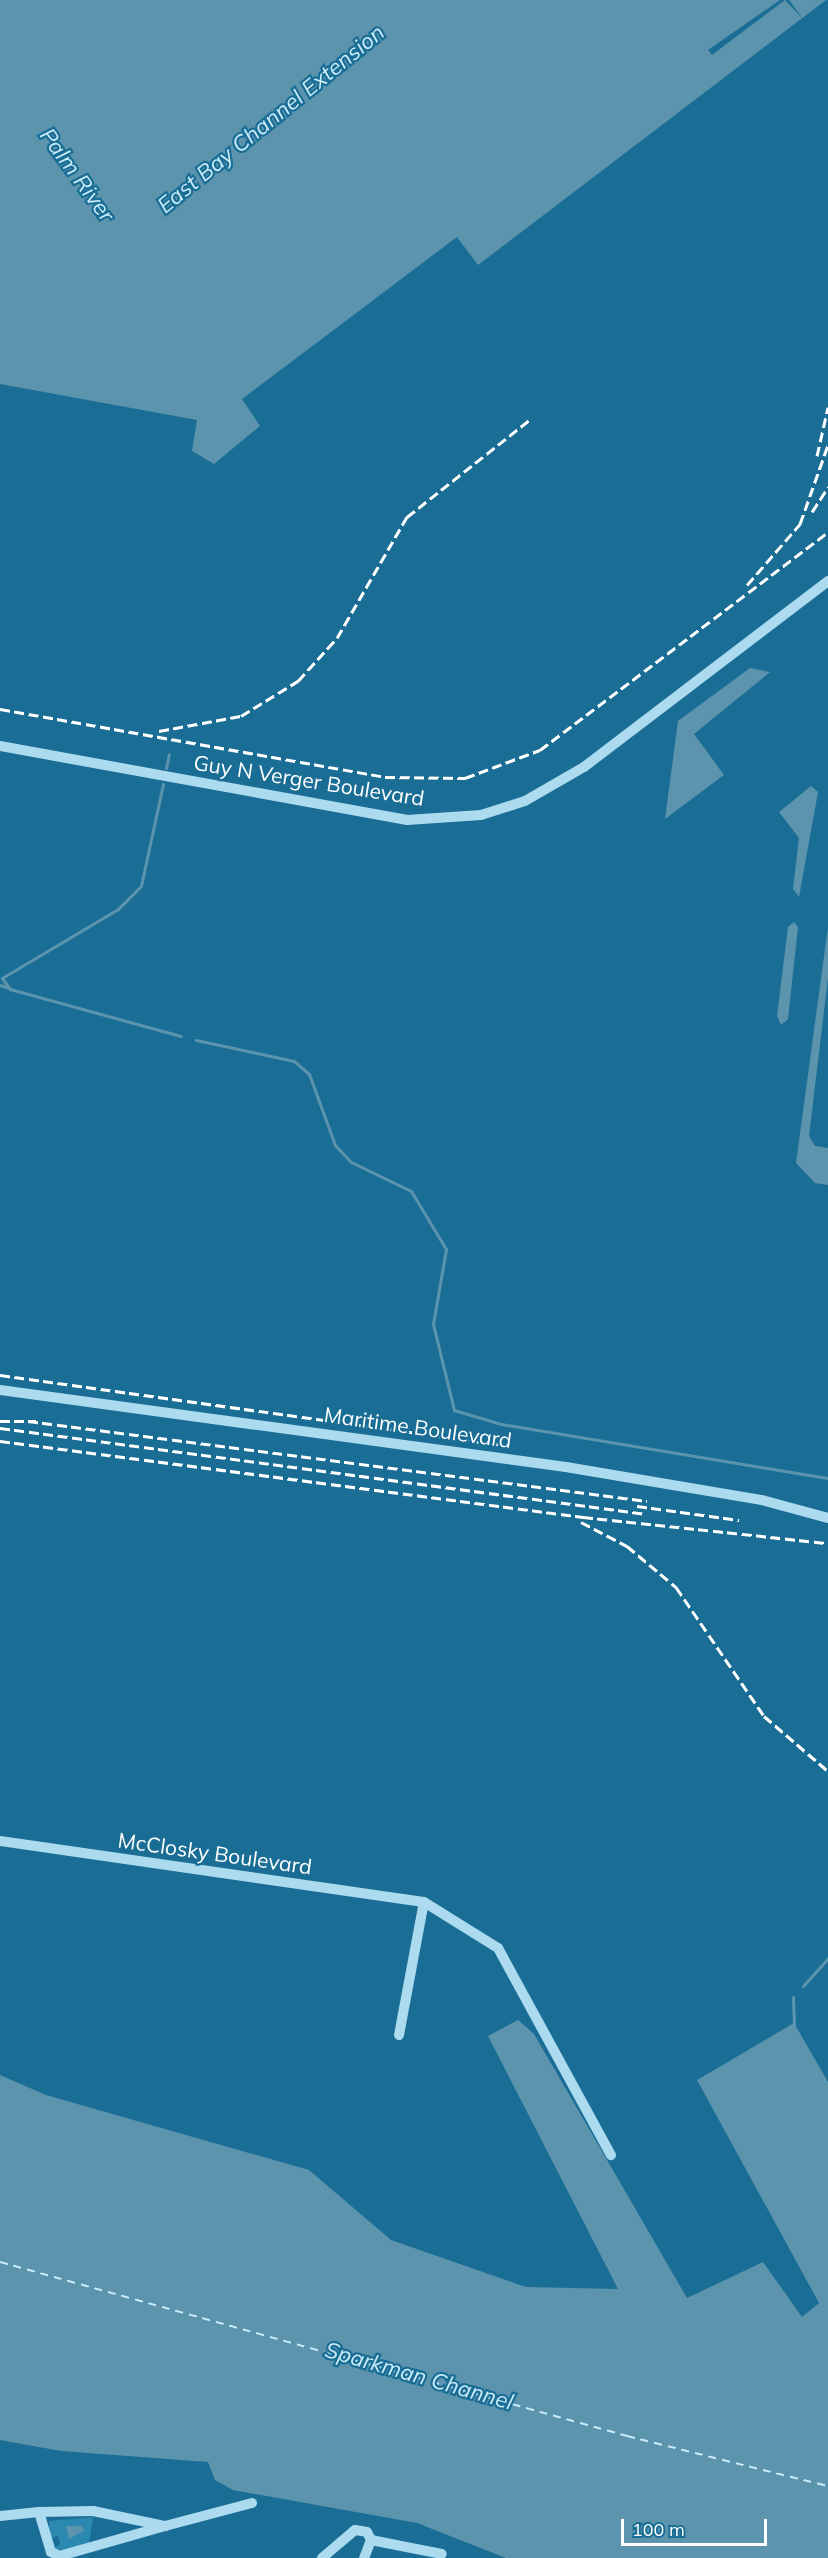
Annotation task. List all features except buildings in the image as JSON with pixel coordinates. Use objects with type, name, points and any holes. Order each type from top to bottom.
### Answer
[{"type":"street","name":"Guy N Verger Boulevard","points":[[0,747],[384,817],[430,820],[481,815],[525,801],[584,767],[828,581]]},
{"type":"street","name":"Maritime Boulevard","points":[[0,1390],[566,1467],[762,1500],[828,1518]]},
{"type":"street","name":"McClosky Boulevard","points":[[0,1840],[424,1902],[498,1948],[611,2155]]},
{"type":"street","points":[[399,2035],[424,1902]]},
{"type":"street","points":[[39,2512],[51,2552],[60,2556],[252,2503]]},
{"type":"street","points":[[0,2516],[39,2512],[93,2511],[165,2526]]},
{"type":"street","points":[[322,2558],[355,2530],[367,2532],[371,2540],[364,2558]]},
{"type":"street","points":[[371,2540],[442,2554]]},
{"type":"shaded area","points":[[93,2517],[89,2544],[64,2551],[54,2548],[60,2544],[58,2536],[50,2538],[49,2521]]},
{"type":"water","points":[[0,0],[826,0],[478,265],[457,237],[242,399],[260,426],[214,464],[192,451],[197,420],[0,384]]},
{"type":"water","points":[[750,668],[770,672],[694,734],[724,775],[665,819],[678,721]]},
{"type":"water","points":[[811,786],[818,792],[799,897],[793,889],[799,838],[779,812]]},
{"type":"water","points":[[794,922],[798,927],[788,1019],[781,1025],[777,1016],[788,927]]},
{"type":"water","points":[[828,927],[828,978],[809,1136],[815,1146],[828,1148],[828,1185],[815,1183],[796,1163]]},
{"type":"water","name":"Sparkman Channel","points":[[518,2020],[534,2034],[687,2298],[763,2262],[802,2317],[819,2303],[697,2080],[794,2023],[828,2082],[828,2558],[506,2558],[417,2523],[233,2490],[215,2480],[208,2462],[61,2451],[0,2440],[0,2075],[46,2095],[309,2170],[391,2240],[526,2287],[618,2289],[488,2036]]},
{"type":"water","points":[[66,2526],[82,2526],[84,2531],[69,2539]]},
{"type":"pier","points":[[780,0],[785,0],[712,55],[708,50]]},
{"type":"pier","points":[[785,0],[789,0],[803,19]]},
{"type":"waterway","points":[[166,768],[169,754]]},
{"type":"waterway","points":[[163,784],[141,886],[118,909],[2,978],[10,989],[181,1036]]},
{"type":"waterway","points":[[0,985],[9,988]]},
{"type":"waterway","points":[[196,1040],[294,1061],[309,1074],[335,1145],[351,1162],[411,1191],[446,1249],[433,1324],[454,1410],[501,1424],[828,1478]]},
{"type":"waterway","points":[[803,1986],[828,1958]]},
{"type":"waterway","points":[[793,1997],[794,2025]]},
{"type":"ferry route","points":[[0,2262],[627,2436],[828,2486]]},
{"type":"railway","points":[[817,456],[828,407]]},
{"type":"railway","points":[[159,731],[241,716],[298,681],[337,638],[407,517],[532,418]]},
{"type":"railway","points":[[747,585],[800,524],[828,445]]},
{"type":"railway","points":[[812,512],[828,487]]},
{"type":"railway","points":[[0,709],[385,777],[465,778],[540,750],[828,532]]},
{"type":"railway","points":[[0,1375],[503,1445]]},
{"type":"railway","points":[[0,1421],[36,1421]]},
{"type":"railway","points":[[28,1421],[647,1501]]},
{"type":"railway","points":[[0,1428],[646,1514]]},
{"type":"railway","points":[[0,1441],[583,1517],[828,1543]]},
{"type":"railway","points":[[637,1506],[739,1520]]},
{"type":"railway","points":[[581,1522],[627,1546],[676,1587],[764,1716],[828,1771]]},
{"type":"water label","name":"East Bay Channel Extension","points":[[271,119]]},
{"type":"water label","name":"Palm River","points":[[77,175]]}]
